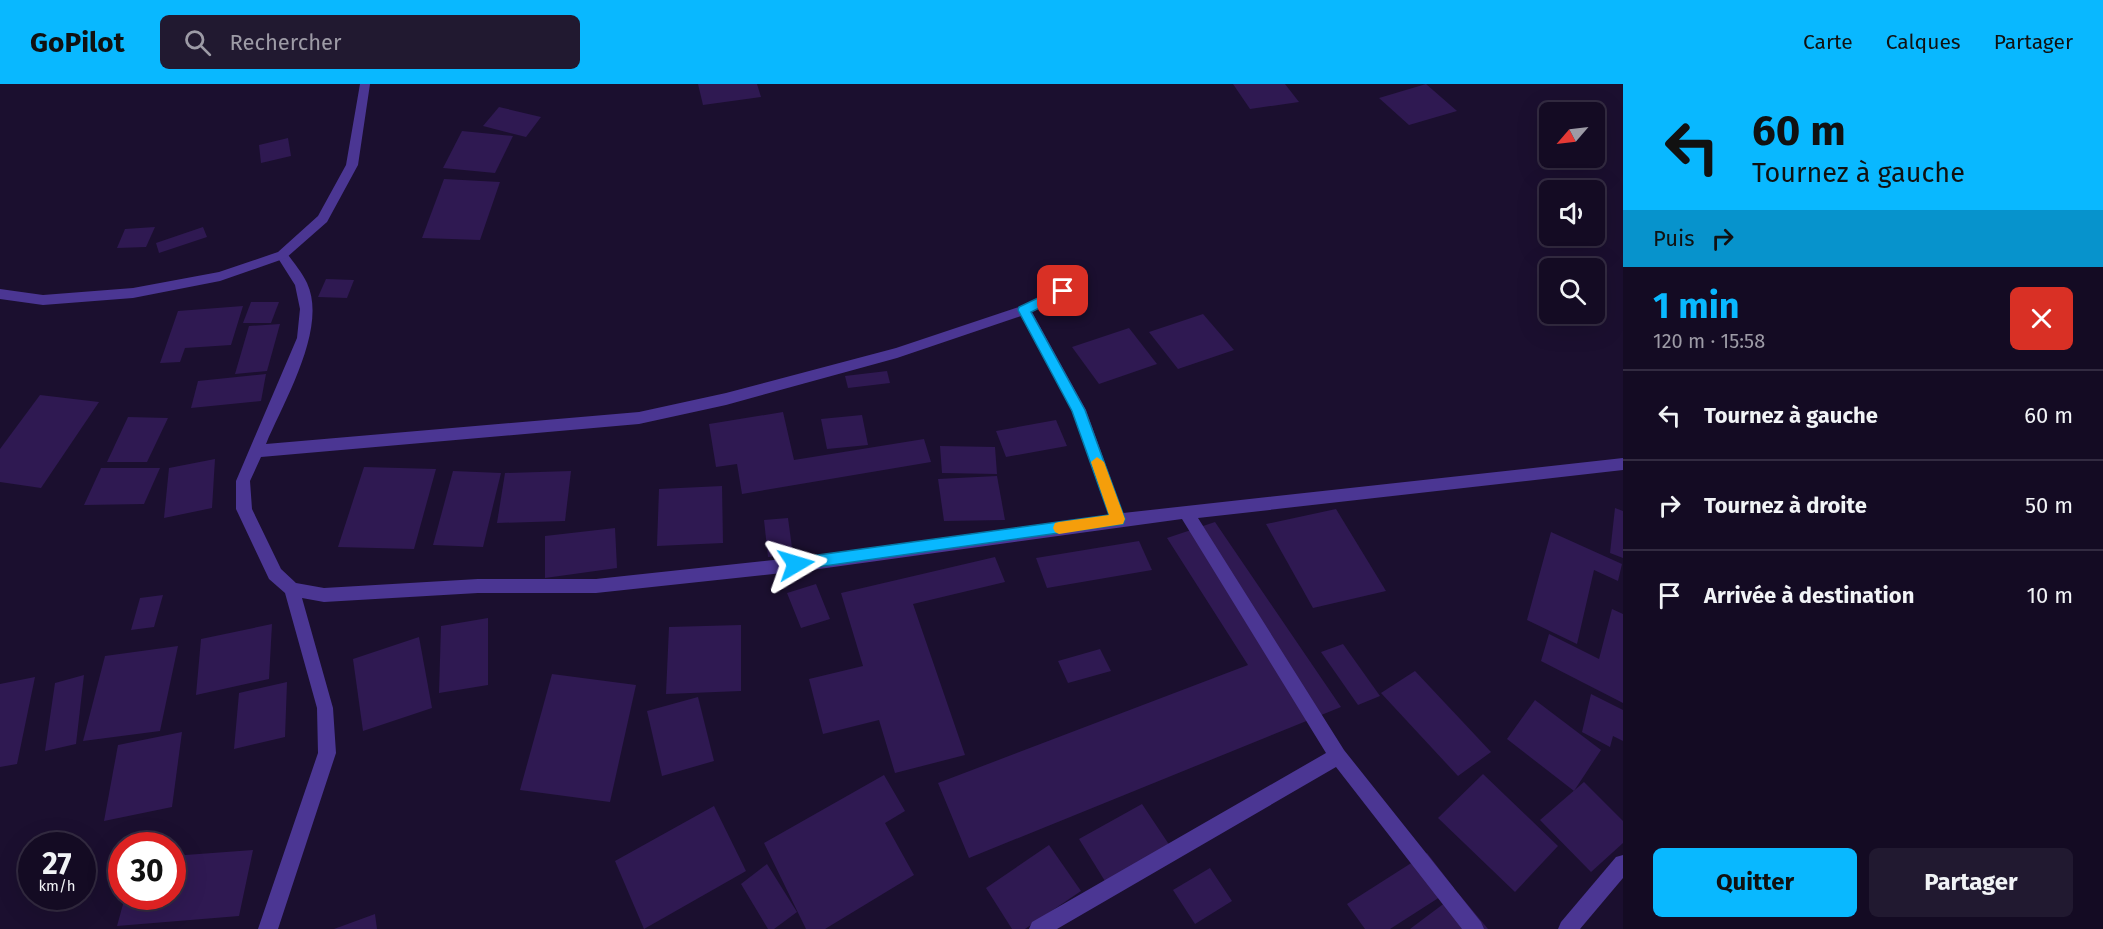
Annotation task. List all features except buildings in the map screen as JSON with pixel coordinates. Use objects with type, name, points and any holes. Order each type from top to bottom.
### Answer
[{"type":"street","points":[[0,294],[43,300],[133,293],[220,276],[282,255],[323,219],[352,165],[365,84]]},
{"type":"street","points":[[282,255],[302,284],[307,309],[304,338],[243,481],[244,509],[275,574],[292,589],[324,595],[478,586],[596,586],[819,562],[1118,519],[1623,464]]},
{"type":"street","points":[[257,451],[639,418],[726,399],[897,353],[1024,310],[1063,291]]},
{"type":"street","points":[[1024,310],[1079,410],[1118,519]]},
{"type":"street","points":[[1186,512],[1338,756],[1474,929]]},
{"type":"street","points":[[268,929],[327,753],[325,708],[292,589]]},
{"type":"street","points":[[1039,929],[1338,756]]},
{"type":"street","points":[[1568,929],[1623,864]]},
{"type":"slow traffic","points":[[1059,528],[1118,519],[1097,462]]},
{"type":"route","points":[[796,564],[1118,519],[1079,410],[1024,310],[1063,291]]}]
